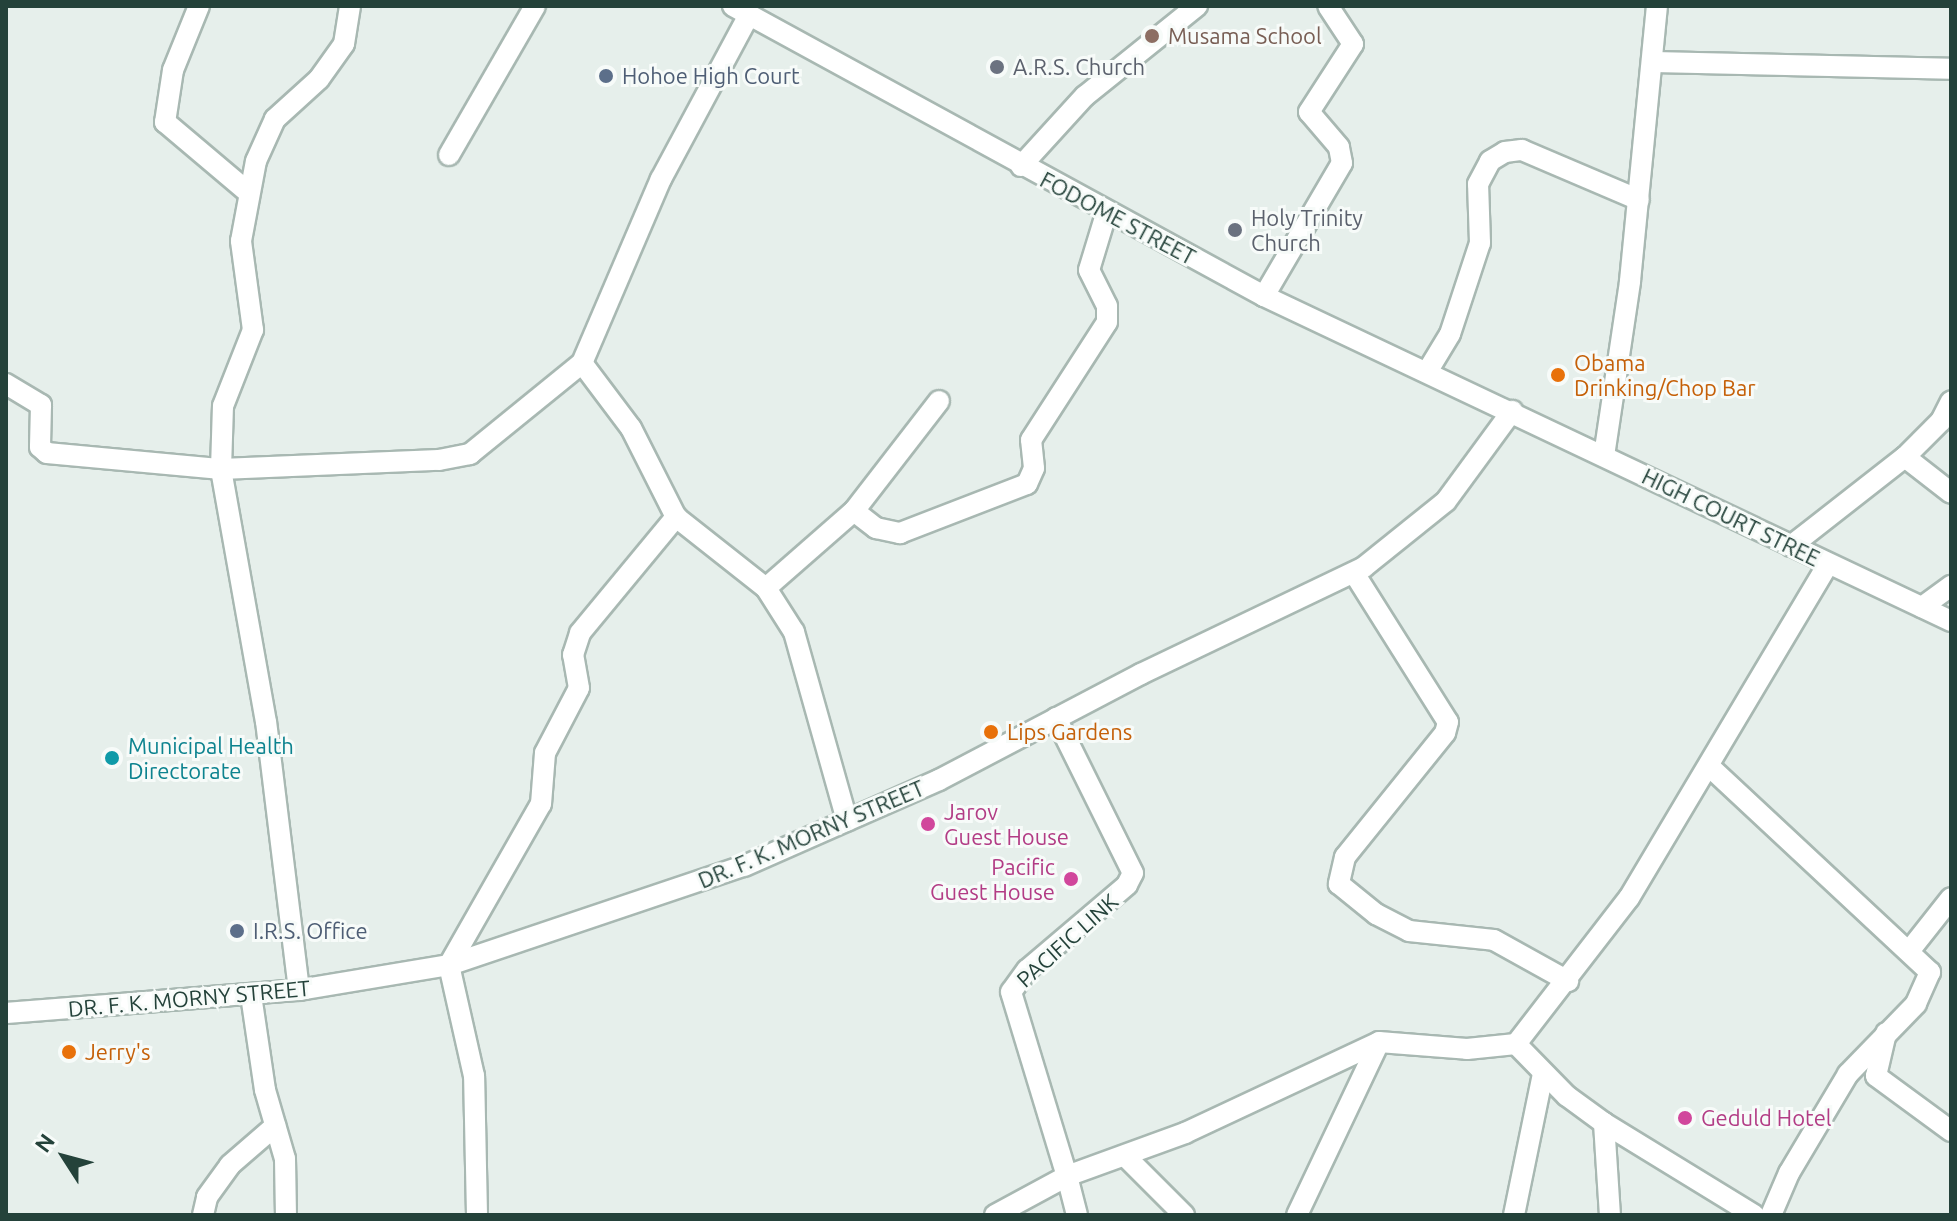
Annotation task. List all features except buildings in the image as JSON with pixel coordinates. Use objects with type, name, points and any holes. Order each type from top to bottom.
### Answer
[{"type":"street","points":[[199,6],[173,70],[165,122],[249,193]]},
{"type":"street","points":[[299,990],[266,722],[221,469],[223,406],[253,330],[241,241],[263,139],[275,119],[319,79],[344,44],[350,6]]},
{"type":"street","points":[[449,155],[535,6]]},
{"type":"street","points":[[1021,166],[1085,96],[1197,6]]},
{"type":"street","points":[[1264,296],[1342,163],[1339,147],[1309,112],[1353,44],[1350,32],[1328,6]]},
{"type":"street","points":[[1604,456],[1639,200],[1657,6]]},
{"type":"street","points":[[6,384],[41,405],[40,447],[47,453],[221,469],[455,459],[470,454],[582,363],[661,179],[741,11]]},
{"type":"street","name":"FODOME STREET","points":[[741,11],[1106,214],[1264,296],[1512,411]]},
{"type":"street","points":[[1653,62],[1951,69]]},
{"type":"street","points":[[1427,372],[1450,334],[1480,243],[1478,184],[1490,161],[1505,152],[1522,150],[1639,200]]},
{"type":"street","points":[[854,511],[876,528],[900,533],[1027,484],[1034,468],[1031,440],[1107,322],[1107,306],[1089,270],[1106,214]]},
{"type":"street","points":[[582,363],[631,428],[676,517],[766,588],[802,653],[847,821]]},
{"type":"street","points":[[766,588],[854,511],[939,401]]},
{"type":"street","points":[[1791,546],[1905,457],[1941,421],[1951,401]]},
{"type":"street","name":"HIGH COURT STREE","points":[[1512,411],[1951,621]]},
{"type":"street","name":"DR. F. K. MORNY STREET","points":[[6,1013],[299,990],[449,965],[744,866],[847,821],[1354,573],[1408,536],[1446,501],[1512,411]]},
{"type":"street","points":[[1905,457],[1951,493]]},
{"type":"street","points":[[477,1215],[474,1076],[449,965],[541,804],[545,753],[579,688],[573,655],[580,633],[676,517]]},
{"type":"street","points":[[995,1215],[1067,1176],[1127,1158],[1379,1042],[1467,1049],[1516,1044],[1568,981],[1629,898],[1710,767],[1828,564]]},
{"type":"street","points":[[1354,573],[1448,722],[1445,733],[1345,857],[1339,884],[1376,914],[1409,931],[1494,940],[1568,981]]},
{"type":"street","points":[[1922,607],[1951,586]]},
{"type":"street","name":"PACIFIC LINK","points":[[1056,718],[1133,873],[1127,885],[1027,970],[1011,992],[1067,1176]]},
{"type":"street","points":[[1710,767],[1927,965],[1928,982],[1916,1004],[1848,1074],[1789,1173],[1771,1215]]},
{"type":"street","points":[[1910,950],[1951,898]]},
{"type":"street","points":[[251,995],[275,1126],[285,1159],[286,1215]]},
{"type":"street","points":[[1886,1033],[1876,1076],[1951,1131]]},
{"type":"street","points":[[1297,1215],[1379,1042]]},
{"type":"street","points":[[1516,1044],[1543,1074],[1604,1123],[1754,1215]]},
{"type":"street","points":[[1514,1215],[1543,1074]]},
{"type":"street","points":[[1604,1123],[1610,1215]]},
{"type":"street","points":[[203,1215],[222,1174],[275,1126]]},
{"type":"street","points":[[1127,1158],[1184,1215]]},
{"type":"street","points":[[1067,1176],[1077,1215]]},
{"type":"place","name":"Musama School","points":[[1152,36]]},
{"type":"place","name":"A.R.S. Church","points":[[997,67]]},
{"type":"place","name":"Hohoe High Court","points":[[606,76]]},
{"type":"place","name":"Holy Trinity Church","points":[[1235,230]]},
{"type":"place","name":"Obama Drinking/Chop Bar","points":[[1558,375]]},
{"type":"place","name":"Lips Gardens","points":[[991,732]]},
{"type":"place","name":"Municipal Health Directorate","points":[[112,758]]},
{"type":"place","name":"Jarov Guest House","points":[[928,824]]},
{"type":"place","name":"Pacific Guest House","points":[[1071,879]]},
{"type":"place","name":"I.R.S. Office","points":[[237,931]]},
{"type":"place","name":"Jerry's","points":[[69,1052]]},
{"type":"place","name":"Geduld Hotel","points":[[1685,1118]]}]
